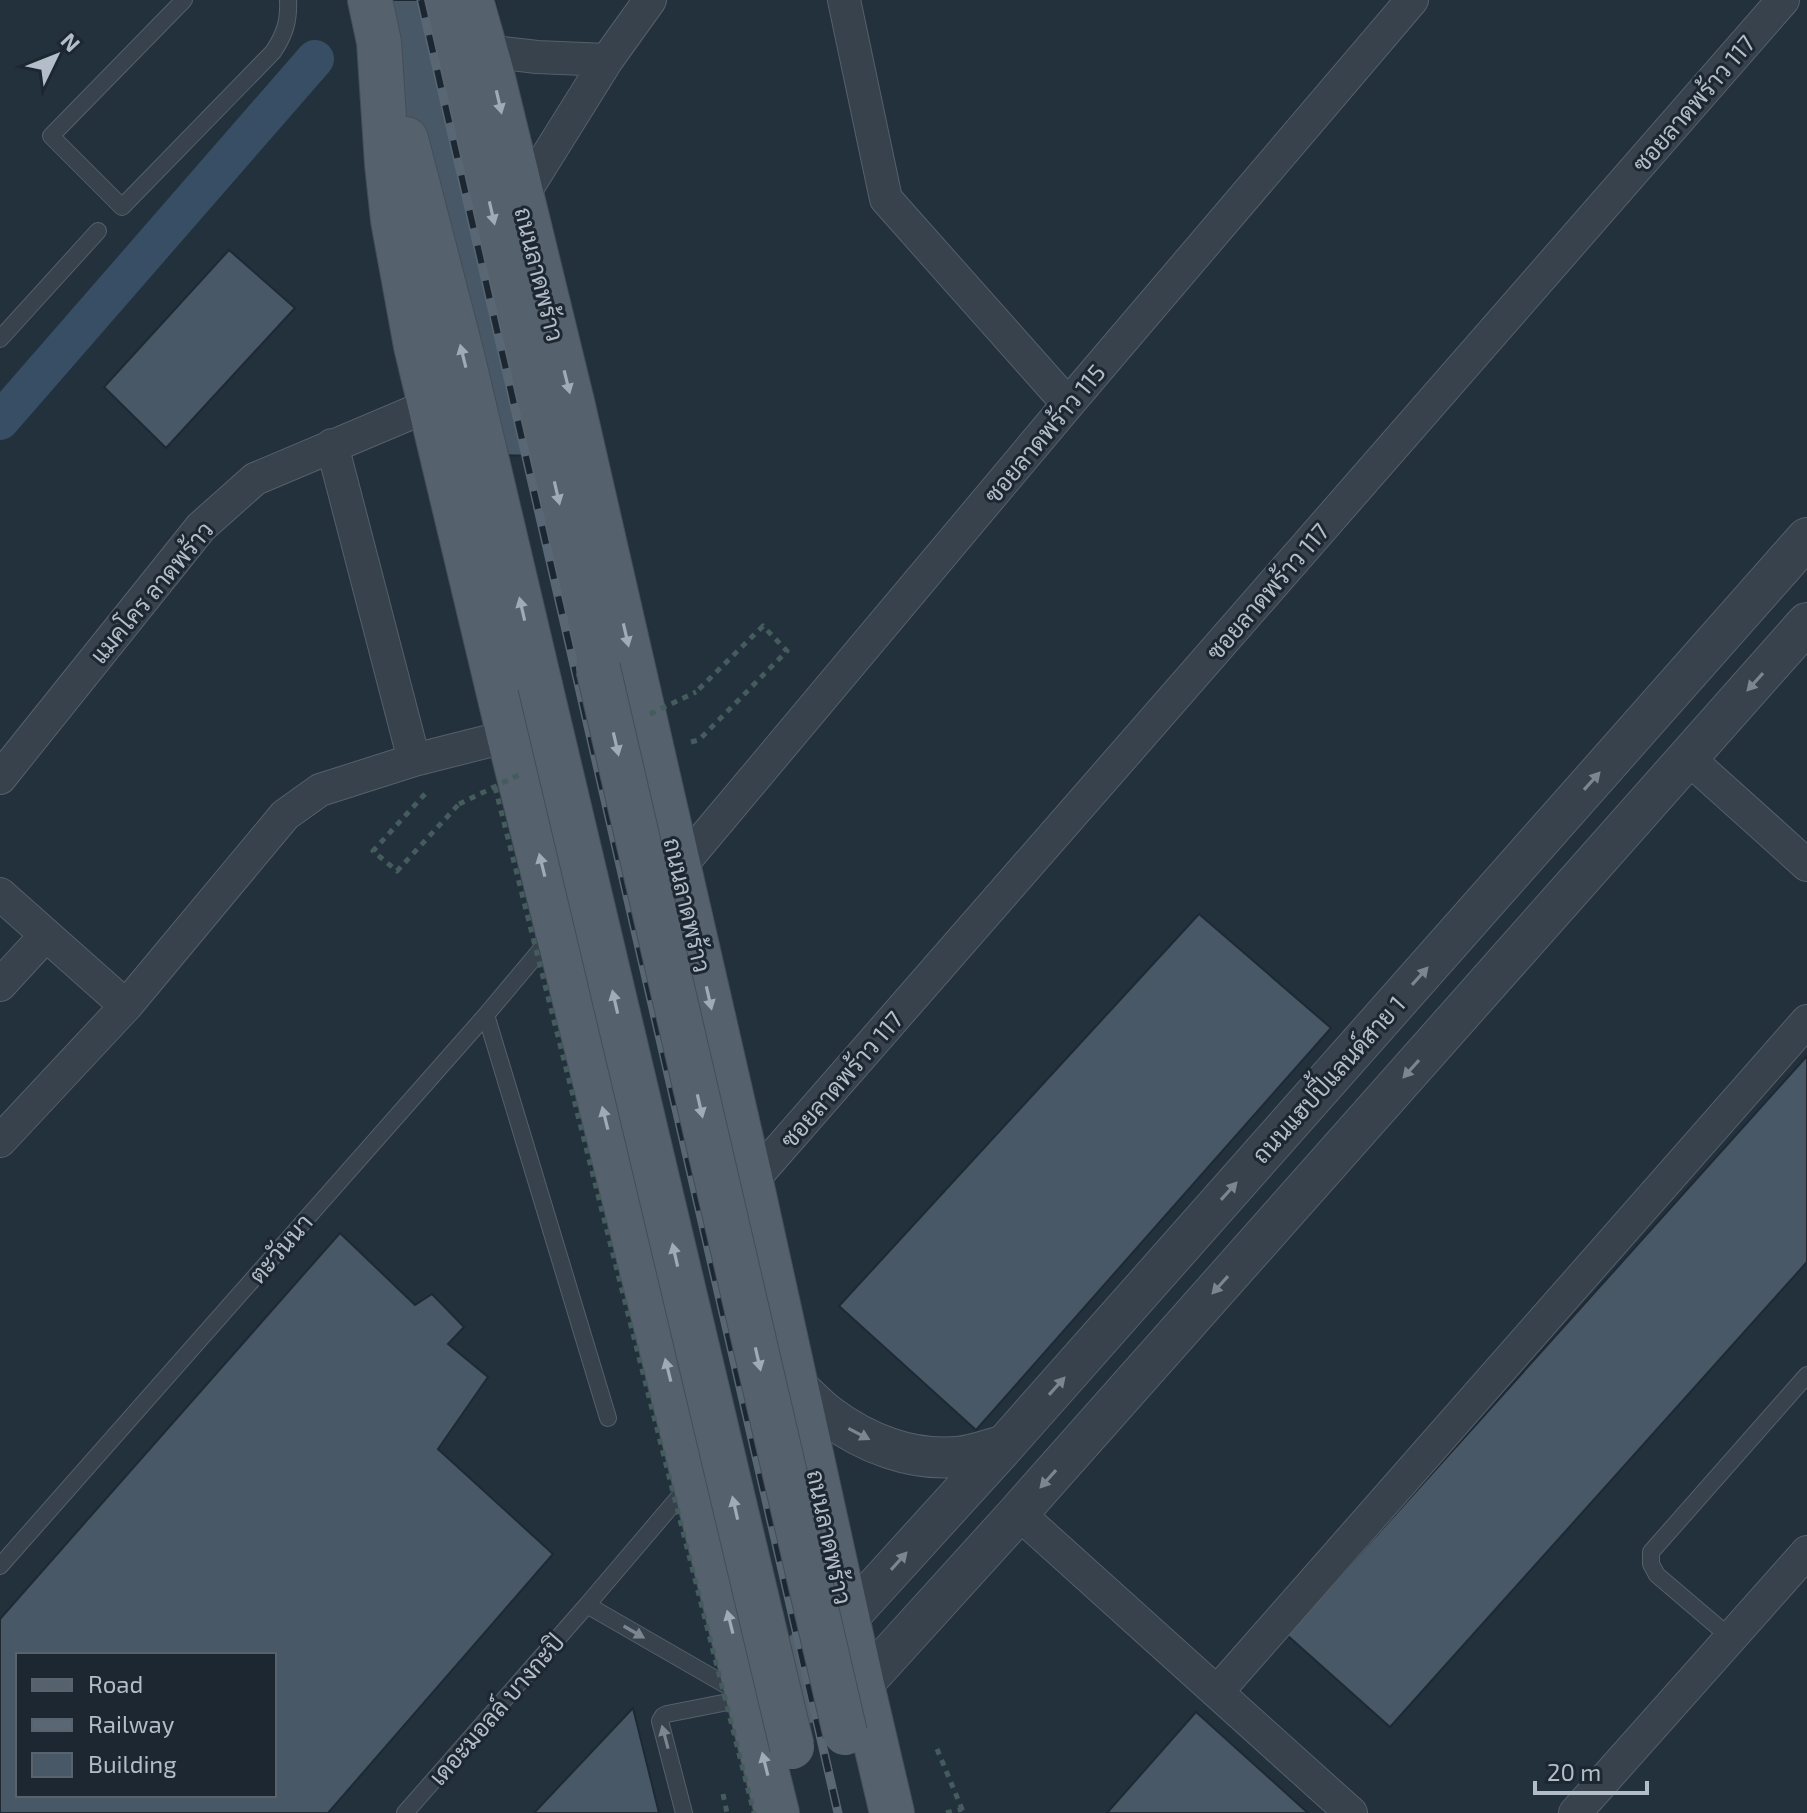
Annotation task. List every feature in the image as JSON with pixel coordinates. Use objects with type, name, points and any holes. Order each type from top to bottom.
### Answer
[{"type":"main road","points":[[370,0],[443,277],[807,1813]]},
{"type":"main road","points":[[445,0],[457,64],[863,1813]]},
{"type":"main road","name":"ถนนลาดพร้าว","points":[[471,0],[577,421],[892,1813]]},
{"type":"main road","points":[[379,42],[393,220],[430,405],[509,736],[777,1813]]},
{"type":"main road","points":[[751,1707],[847,1619]]},
{"type":"main road","points":[[751,1707],[862,1685]]},
{"type":"street","points":[[521,198],[607,60],[650,0]]},
{"type":"street","points":[[844,0],[886,199],[1068,404]]},
{"type":"street","name":"ซอยลาดพร้าว 115","points":[[679,868],[1412,0]]},
{"type":"street","name":"ซอยลาดพร้าว 117","points":[[751,1182],[1783,0]]},
{"type":"street","points":[[486,51],[607,60]]},
{"type":"street","name":"แมคโคร ลาดพร้าว","points":[[0,778],[201,527],[255,479],[430,405]]},
{"type":"street","points":[[332,445],[414,760]]},
{"type":"street","name":"ถนนแฮปปี้แลนด์สาย 1","points":[[847,1619],[1005,1445],[1807,538]]},
{"type":"street","points":[[862,1685],[1807,623]]},
{"type":"street","points":[[0,1141],[126,1006],[285,815],[320,790],[414,760],[509,736]]},
{"type":"street","points":[[1688,758],[1807,865]]},
{"type":"street","points":[[0,894],[126,1006]]},
{"type":"street","points":[[0,985],[46,935]]},
{"type":"street","points":[[1217,1692],[1807,1021]]},
{"type":"street","points":[[797,1387],[828,1415],[857,1435],[891,1449],[927,1458],[960,1457],[1005,1445]]},
{"type":"street","points":[[1018,1513],[1351,1813]]},
{"type":"street","points":[[1575,1813],[1807,1552]]},
{"type":"lane","points":[[184,0],[51,136],[122,207],[273,52],[283,37],[289,18],[288,0]]},
{"type":"lane","points":[[0,339],[98,231]]},
{"type":"lane","name":"ตะวันนา","points":[[0,1566],[486,1015],[558,929]]},
{"type":"lane","points":[[486,1015],[608,1418]]},
{"type":"lane","points":[[1731,1638],[1657,1575],[1651,1564],[1651,1552],[1807,1375]]},
{"type":"lane","name":"เดอะมอลล์ บางกะปิ","points":[[405,1813],[695,1478]]},
{"type":"lane","points":[[587,1605],[751,1707]]},
{"type":"lane","points":[[684,1813],[660,1721],[663,1716],[751,1707]]},
{"type":"path","points":[[696,692],[763,626],[787,651],[699,740]]},
{"type":"path","points":[[495,787],[754,1813]]},
{"type":"path","points":[[425,794],[373,851],[397,871],[459,804]]},
{"type":"path","points":[[937,1749],[962,1811],[946,1813]]},
{"type":"path","points":[[723,1794],[727,1813]]},
{"type":"building","points":[[362,0],[495,0],[592,423],[531,456],[468,454]]},
{"type":"building","points":[[229,250],[295,308],[166,448],[104,387]]},
{"type":"building","points":[[1199,914],[1331,1028],[976,1430],[839,1306]]},
{"type":"building","points":[[1807,1056],[1807,1262],[1390,1727],[1287,1635]]},
{"type":"building","points":[[340,1233],[415,1305],[432,1294],[464,1327],[448,1344],[488,1377],[438,1449],[553,1554],[328,1813],[0,1813],[0,1619]]},
{"type":"building","points":[[633,1708],[659,1813],[534,1813]]},
{"type":"building","points":[[1196,1712],[1308,1813],[1107,1813]]},
{"type":"waterway","points":[[0,421],[315,59]]},
{"type":"railway","points":[[421,0],[838,1813]]}]
